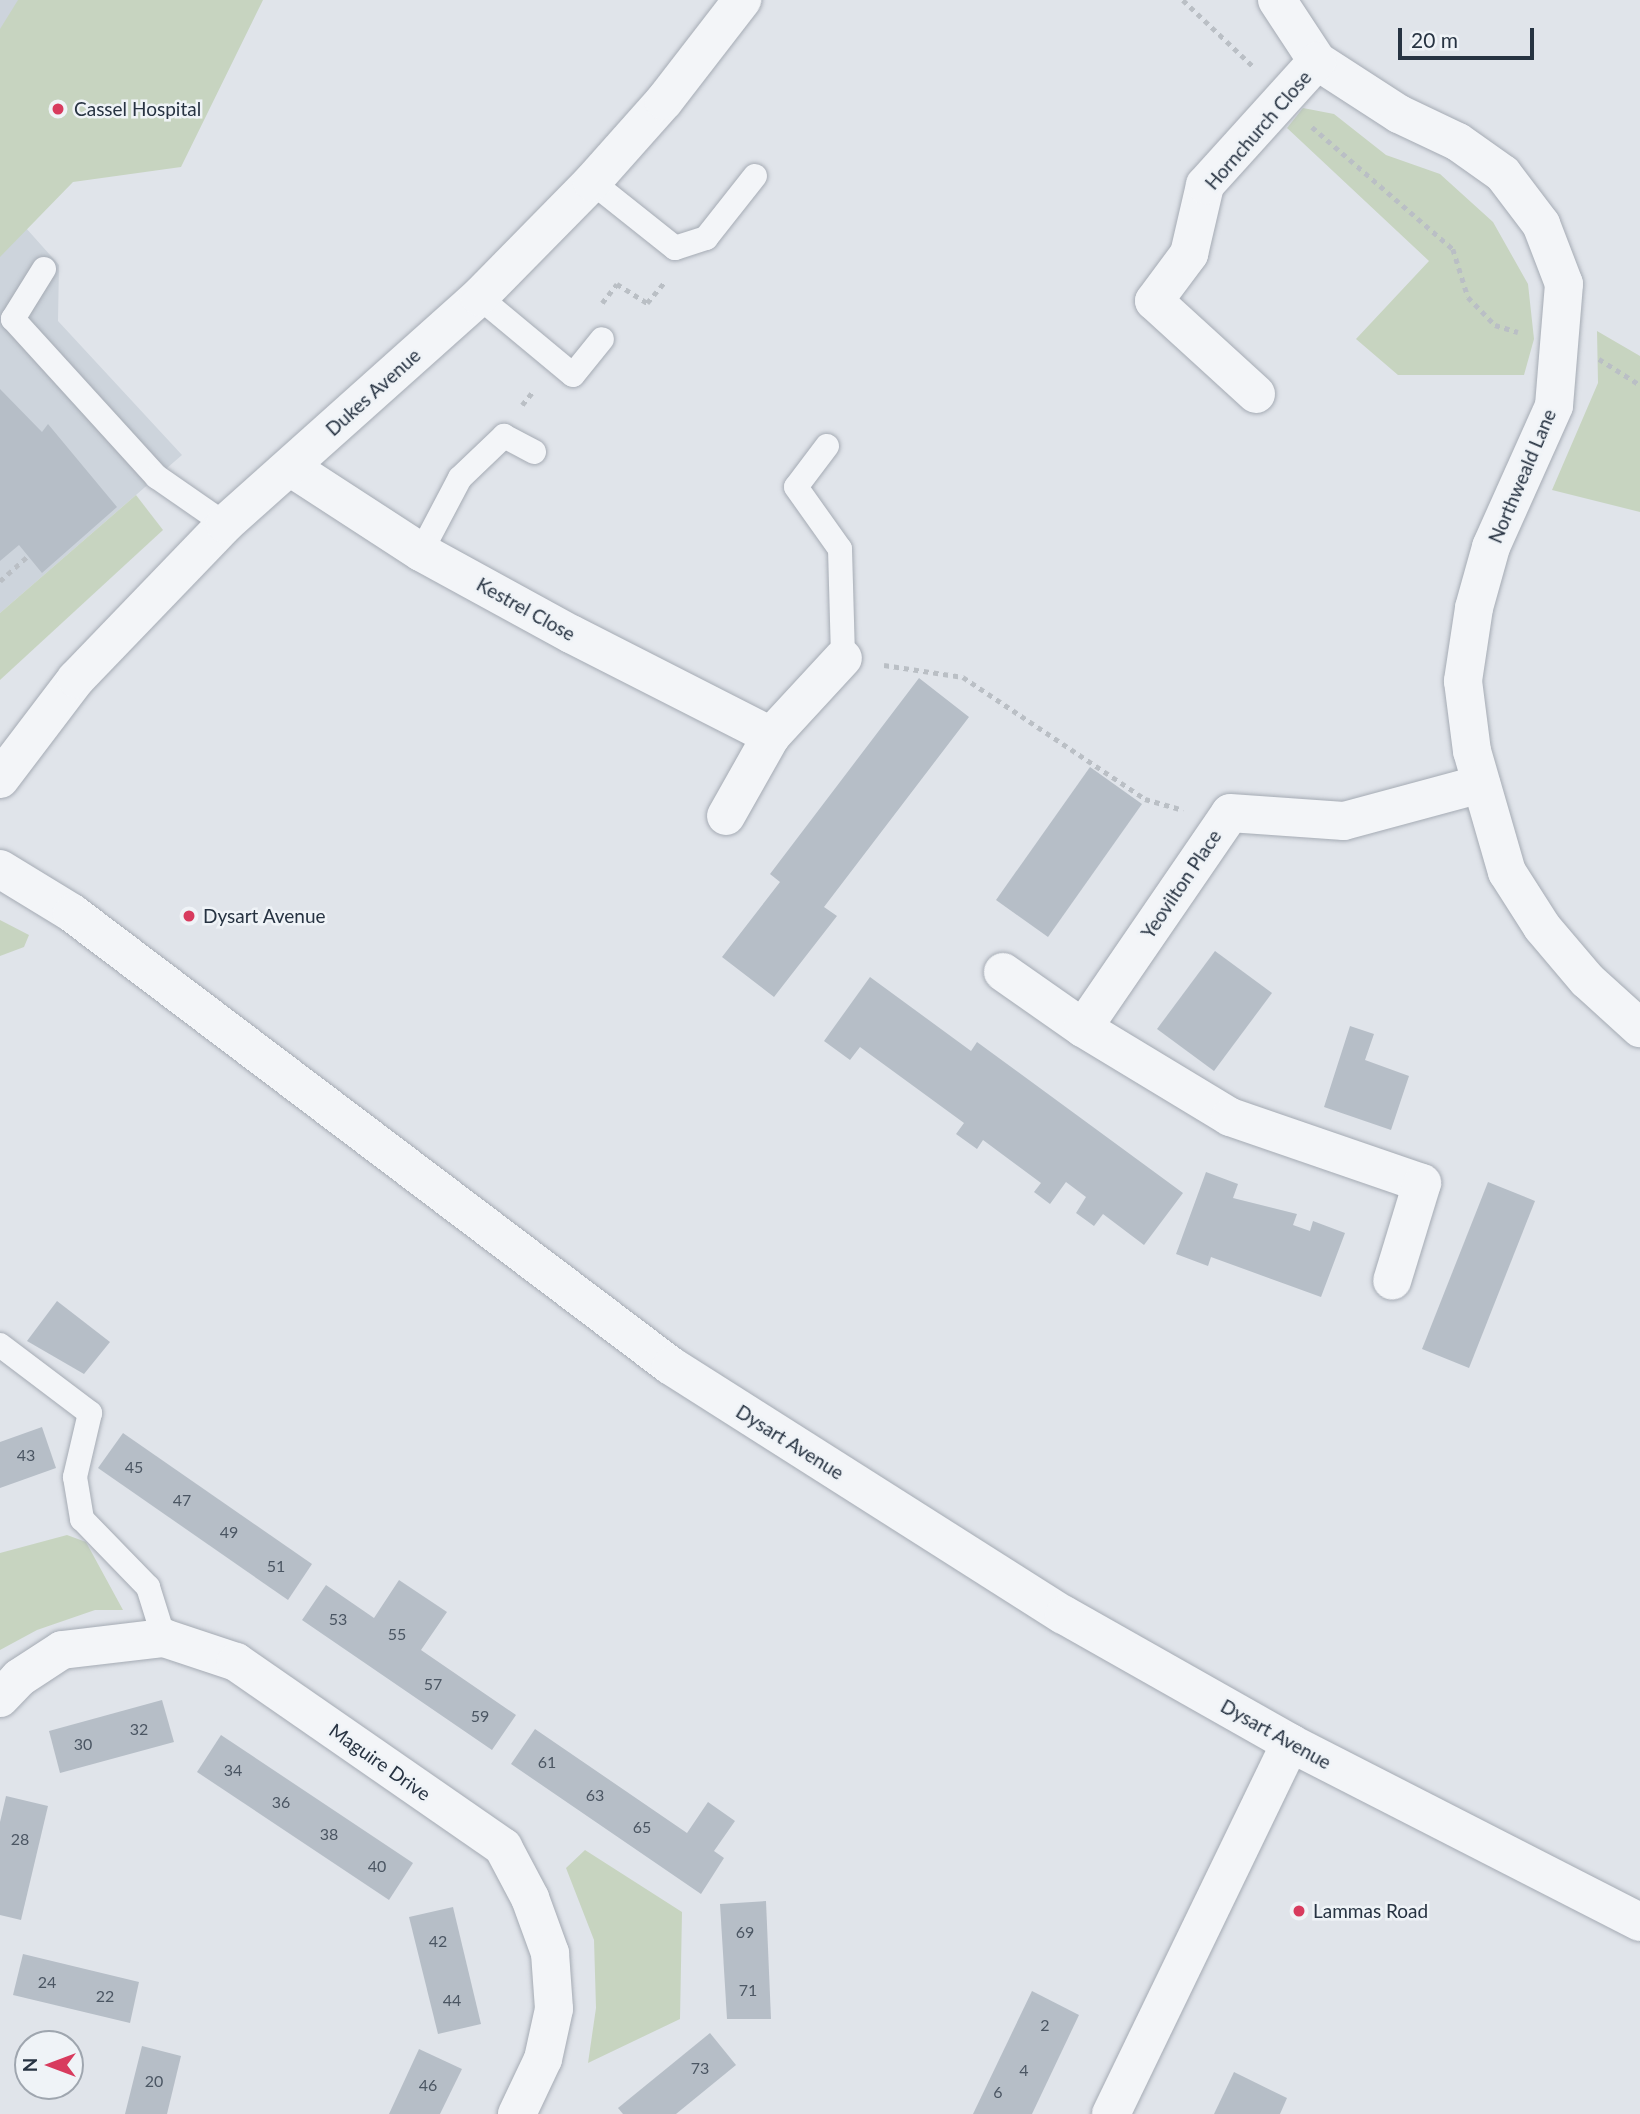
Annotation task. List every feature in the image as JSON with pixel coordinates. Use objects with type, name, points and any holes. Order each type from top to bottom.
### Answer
[{"type":"street","name":"Dukes Avenue","points":[[0,779],[76,679],[225,524],[479,297],[592,182],[664,102],[742,0]]},
{"type":"street","name":"Northweald Lane","points":[[1277,0],[1317,61],[1399,114],[1458,142],[1503,174],[1541,224],[1564,284],[1553,406],[1491,547],[1474,608],[1463,681],[1472,751],[1507,872],[1542,927],[1587,980],[1640,1028]]},
{"type":"street","name":"Hornchurch Close","points":[[1256,394],[1154,301],[1189,254],[1205,185],[1317,61]]},
{"type":"street","name":"Kestrel Close","points":[[290,467],[421,551],[571,635],[771,736]]},
{"type":"street","points":[[726,816],[771,736],[836,667]]},
{"type":"street","name":"Yeovilton Place","points":[[1083,1028],[1230,813],[1344,821],[1481,784]]},
{"type":"street","name":"Dysart Avenue","points":[[0,869],[72,913],[671,1366],[1064,1615],[1290,1743],[1640,1922]]},
{"type":"street","points":[[1003,972],[1083,1028],[1230,1117],[1422,1183],[1392,1281]]},
{"type":"street","name":"Maguire Drive","points":[[0,1698],[19,1678],[62,1650],[164,1639],[236,1662],[503,1847],[530,1898],[550,1953],[554,2009],[543,2059],[517,2114]]},
{"type":"street","points":[[1111,2114],[1290,1743]]},
{"type":"lane","points":[[592,182],[675,247],[706,238],[755,176]]},
{"type":"lane","points":[[44,269],[7,320],[157,477],[225,524]]},
{"type":"lane","points":[[479,297],[573,375],[602,339]]},
{"type":"lane","points":[[421,551],[460,478],[504,436],[534,452]]},
{"type":"lane","points":[[827,446],[796,487],[840,549],[836,667]]},
{"type":"lane","points":[[0,1345],[90,1413],[75,1477],[82,1519],[148,1587],[164,1639]]},
{"type":"path","points":[[1183,0],[1285,96],[1307,122],[1453,249],[1468,297],[1495,325],[1598,359],[1640,385]]},
{"type":"path","points":[[504,436],[516,412],[617,284],[647,303],[673,272],[675,247]]},
{"type":"path","points":[[0,581],[28,556]]},
{"type":"path","points":[[836,667],[879,664],[962,677],[1145,799],[1196,813],[1214,836]]},
{"type":"shaded area","points":[[0,0],[215,0],[17,218],[59,265],[58,321],[182,455],[0,613]]},
{"type":"green space","name":"Cassel Hospital","points":[[18,0],[263,0],[181,167],[73,182],[0,257],[0,29]]},
{"type":"green space","points":[[1303,108],[1334,114],[1386,155],[1440,174],[1493,222],[1528,284],[1534,339],[1524,375],[1398,375],[1356,339],[1429,261],[1287,128]]},
{"type":"green space","points":[[1597,331],[1640,356],[1640,512],[1552,490],[1598,383]]},
{"type":"green space","points":[[136,495],[163,530],[0,680],[0,613]]},
{"type":"green space","points":[[0,920],[29,935],[24,947],[0,956]]},
{"type":"green space","points":[[67,1535],[86,1542],[123,1610],[95,1610],[37,1630],[0,1650],[0,1553]]},
{"type":"green space","points":[[585,1850],[682,1912],[680,2019],[588,2063],[596,2008],[594,1940],[566,1868]]},
{"type":"building","points":[[0,389],[42,432],[48,424],[117,507],[42,573],[19,545],[0,561]]},
{"type":"building","points":[[919,678],[969,717],[824,907],[837,916],[774,997],[722,957],[780,882],[770,874]]},
{"type":"building","points":[[1090,767],[1142,804],[1048,937],[996,900]]},
{"type":"building","points":[[1215,951],[1272,993],[1214,1071],[1157,1029]]},
{"type":"building","points":[[870,977],[971,1051],[977,1042],[1183,1193],[1144,1245],[1103,1214],[1094,1226],[1076,1213],[1086,1197],[1066,1182],[1050,1204],[1034,1192],[1041,1183],[983,1140],[977,1149],[956,1134],[964,1123],[860,1047],[850,1060],[824,1041]]},
{"type":"building","points":[[1350,1026],[1374,1034],[1365,1060],[1409,1076],[1391,1130],[1324,1107]]},
{"type":"building","points":[[1206,1172],[1238,1184],[1233,1198],[1297,1214],[1293,1225],[1310,1231],[1313,1221],[1345,1233],[1321,1297],[1211,1257],[1208,1266],[1176,1254]]},
{"type":"building","points":[[1488,1182],[1535,1201],[1469,1368],[1422,1349]]},
{"type":"building","points":[[57,1301],[110,1342],[84,1374],[27,1341]]},
{"type":"building","points":[[42,1427],[56,1468],[0,1488],[0,1442]]},
{"type":"building","points":[[123,1433],[312,1564],[288,1600],[98,1468]]},
{"type":"building","points":[[399,1580],[447,1612],[421,1650],[516,1715],[492,1750],[302,1620],[326,1585],[374,1618]]},
{"type":"building","points":[[162,1700],[174,1742],[60,1773],[49,1731]]},
{"type":"building","points":[[535,1729],[687,1833],[708,1802],[735,1821],[714,1851],[724,1858],[701,1894],[511,1764]]},
{"type":"building","points":[[221,1735],[413,1863],[389,1900],[197,1772]]},
{"type":"building","points":[[6,1796],[48,1806],[21,1920],[0,1915],[0,1822]]},
{"type":"building","points":[[766,1901],[771,2019],[727,2019],[720,1904]]},
{"type":"building","points":[[453,1907],[481,2024],[438,2034],[409,1917]]},
{"type":"building","points":[[23,1954],[139,1982],[130,2023],[13,1995]]},
{"type":"building","points":[[1032,1991],[1079,2015],[1032,2114],[973,2114]]},
{"type":"building","points":[[710,2033],[736,2065],[676,2114],[623,2114],[618,2108]]},
{"type":"building","points":[[142,2046],[181,2056],[167,2114],[125,2114]]},
{"type":"building","points":[[419,2049],[462,2069],[440,2114],[389,2114]]},
{"type":"building","points":[[1234,2072],[1287,2098],[1280,2114],[1214,2114]]},
{"type":"place","name":"Cassel Hospital","points":[[58,109]]},
{"type":"place","name":"Dysart Avenue","points":[[189,916]]},
{"type":"place","name":"Lammas Road","points":[[1299,1911]]}]
